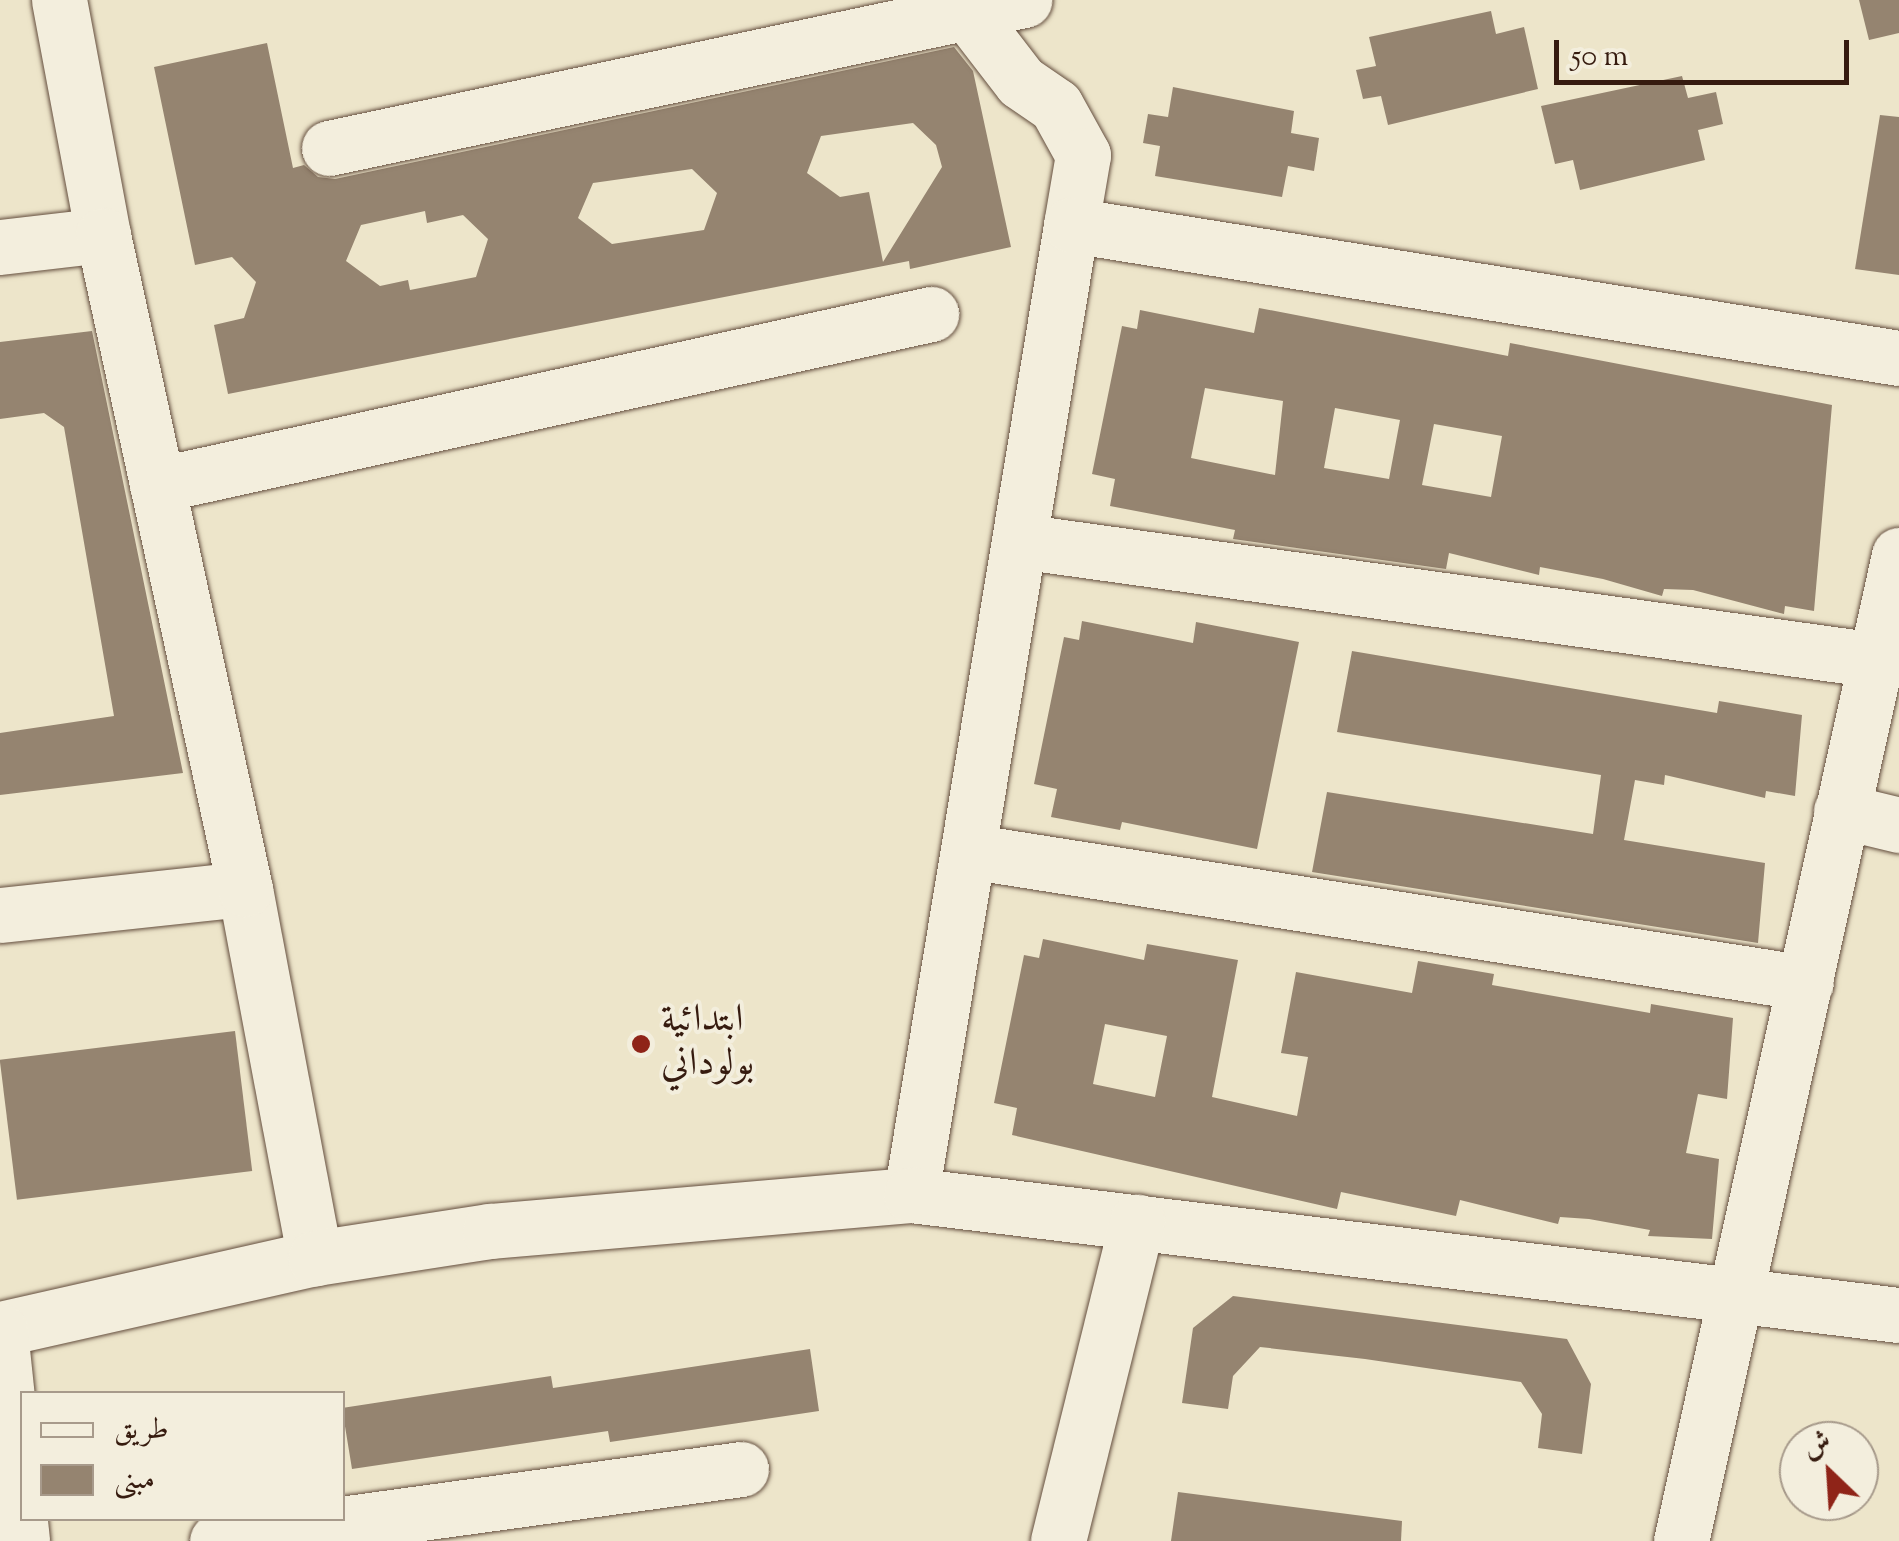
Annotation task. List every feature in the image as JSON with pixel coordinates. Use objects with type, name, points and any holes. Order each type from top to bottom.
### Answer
[{"type":"street","points":[[59,0],[103,235],[245,889],[315,1258]]},
{"type":"street","points":[[329,148],[1024,0]]},
{"type":"street","points":[[911,1195],[1083,155],[1056,106],[1021,82],[968,12]]},
{"type":"street","points":[[1071,226],[1899,358]]},
{"type":"street","points":[[0,247],[103,235]]},
{"type":"street","points":[[157,485],[932,314]]},
{"type":"street","points":[[1018,541],[1874,660]]},
{"type":"street","points":[[1680,1541],[1740,1294],[1841,811],[1897,566]]},
{"type":"street","points":[[1841,811],[1899,825]]},
{"type":"street","points":[[968,851],[1806,983]]},
{"type":"street","points":[[0,915],[245,889]]},
{"type":"street","points":[[22,1541],[0,1330],[315,1258],[490,1231],[911,1195],[1899,1315]]},
{"type":"street","points":[[1058,1541],[1136,1222]]},
{"type":"street","points":[[217,1541],[336,1535],[741,1468]]},
{"type":"building","points":[[1859,0],[1899,0],[1899,33],[1869,40]]},
{"type":"building","points":[[1491,11],[1496,34],[1524,27],[1538,89],[1388,125],[1381,96],[1363,99],[1356,70],[1376,66],[1369,37]]},
{"type":"building","points":[[267,43],[293,168],[304,165],[318,177],[335,179],[954,47],[973,71],[1011,247],[910,269],[909,261],[228,394],[214,325],[244,318],[256,282],[232,257],[195,265],[154,67]],"holes":[[[913,123],[936,145],[942,167],[883,262],[869,192],[840,197],[807,173],[821,136]],[[692,169],[717,193],[704,230],[612,244],[578,218],[593,183]],[[425,211],[427,223],[463,215],[488,239],[476,277],[410,290],[408,280],[380,286],[346,261],[361,225]]]},
{"type":"building","points":[[1682,76],[1688,98],[1716,92],[1723,124],[1698,130],[1705,160],[1580,190],[1573,160],[1555,164],[1541,106]]},
{"type":"building","points":[[1173,87],[1294,111],[1291,133],[1319,138],[1314,171],[1288,166],[1282,197],[1155,176],[1160,146],[1143,143],[1148,114],[1168,117]]},
{"type":"building","points":[[1880,115],[1899,117],[1899,275],[1855,269]]},
{"type":"building","points":[[1259,308],[1508,356],[1510,343],[1832,405],[1814,611],[1785,606],[1784,614],[1693,590],[1664,589],[1662,596],[1603,579],[1540,567],[1539,575],[1449,553],[1446,569],[1233,539],[1235,530],[1110,506],[1115,479],[1092,474],[1122,326],[1137,329],[1140,310],[1254,333]],"holes":[[[1205,388],[1283,401],[1275,475],[1191,458]],[[1335,408],[1400,420],[1389,479],[1324,468]],[[1434,424],[1502,436],[1491,497],[1422,485]]]},
{"type":"building","points":[[92,331],[183,773],[0,795],[0,733],[114,716],[64,427],[44,413],[0,419],[0,342]]},
{"type":"building","points":[[1082,621],[1193,643],[1196,622],[1299,642],[1257,849],[1122,822],[1120,830],[1051,817],[1057,789],[1034,784],[1064,637],[1079,640]]},
{"type":"building","points":[[1352,651],[1717,713],[1719,701],[1802,715],[1795,796],[1766,791],[1765,798],[1665,775],[1664,785],[1635,780],[1624,840],[1765,863],[1758,943],[1312,872],[1327,792],[1593,834],[1601,775],[1337,732]]},
{"type":"building","points":[[1043,939],[1144,960],[1147,944],[1238,960],[1212,1097],[1297,1116],[1308,1057],[1281,1053],[1296,972],[1412,993],[1418,961],[1494,974],[1492,985],[1650,1013],[1651,1004],[1733,1018],[1727,1099],[1698,1094],[1686,1153],[1719,1159],[1712,1239],[1648,1236],[1650,1230],[1589,1219],[1560,1217],[1558,1224],[1460,1200],[1456,1216],[1341,1192],[1337,1209],[1012,1135],[1017,1108],[994,1103],[1024,955],[1039,958]],"holes":[[[1105,1024],[1167,1036],[1155,1097],[1093,1084]]]},
{"type":"building","points":[[235,1031],[252,1171],[17,1200],[0,1060]]},
{"type":"building","points":[[1233,1296],[1567,1339],[1591,1384],[1582,1454],[1538,1448],[1542,1414],[1521,1382],[1365,1359],[1260,1347],[1233,1376],[1228,1409],[1182,1403],[1193,1328]]},
{"type":"building","points":[[810,1349],[819,1411],[610,1442],[608,1431],[352,1469],[345,1408],[551,1376],[553,1388]]},
{"type":"building","points":[[1178,1492],[1402,1521],[1401,1541],[1171,1541]]},
{"type":"place","name":"ابتدائية بولوداني","points":[[641,1044]]}]
